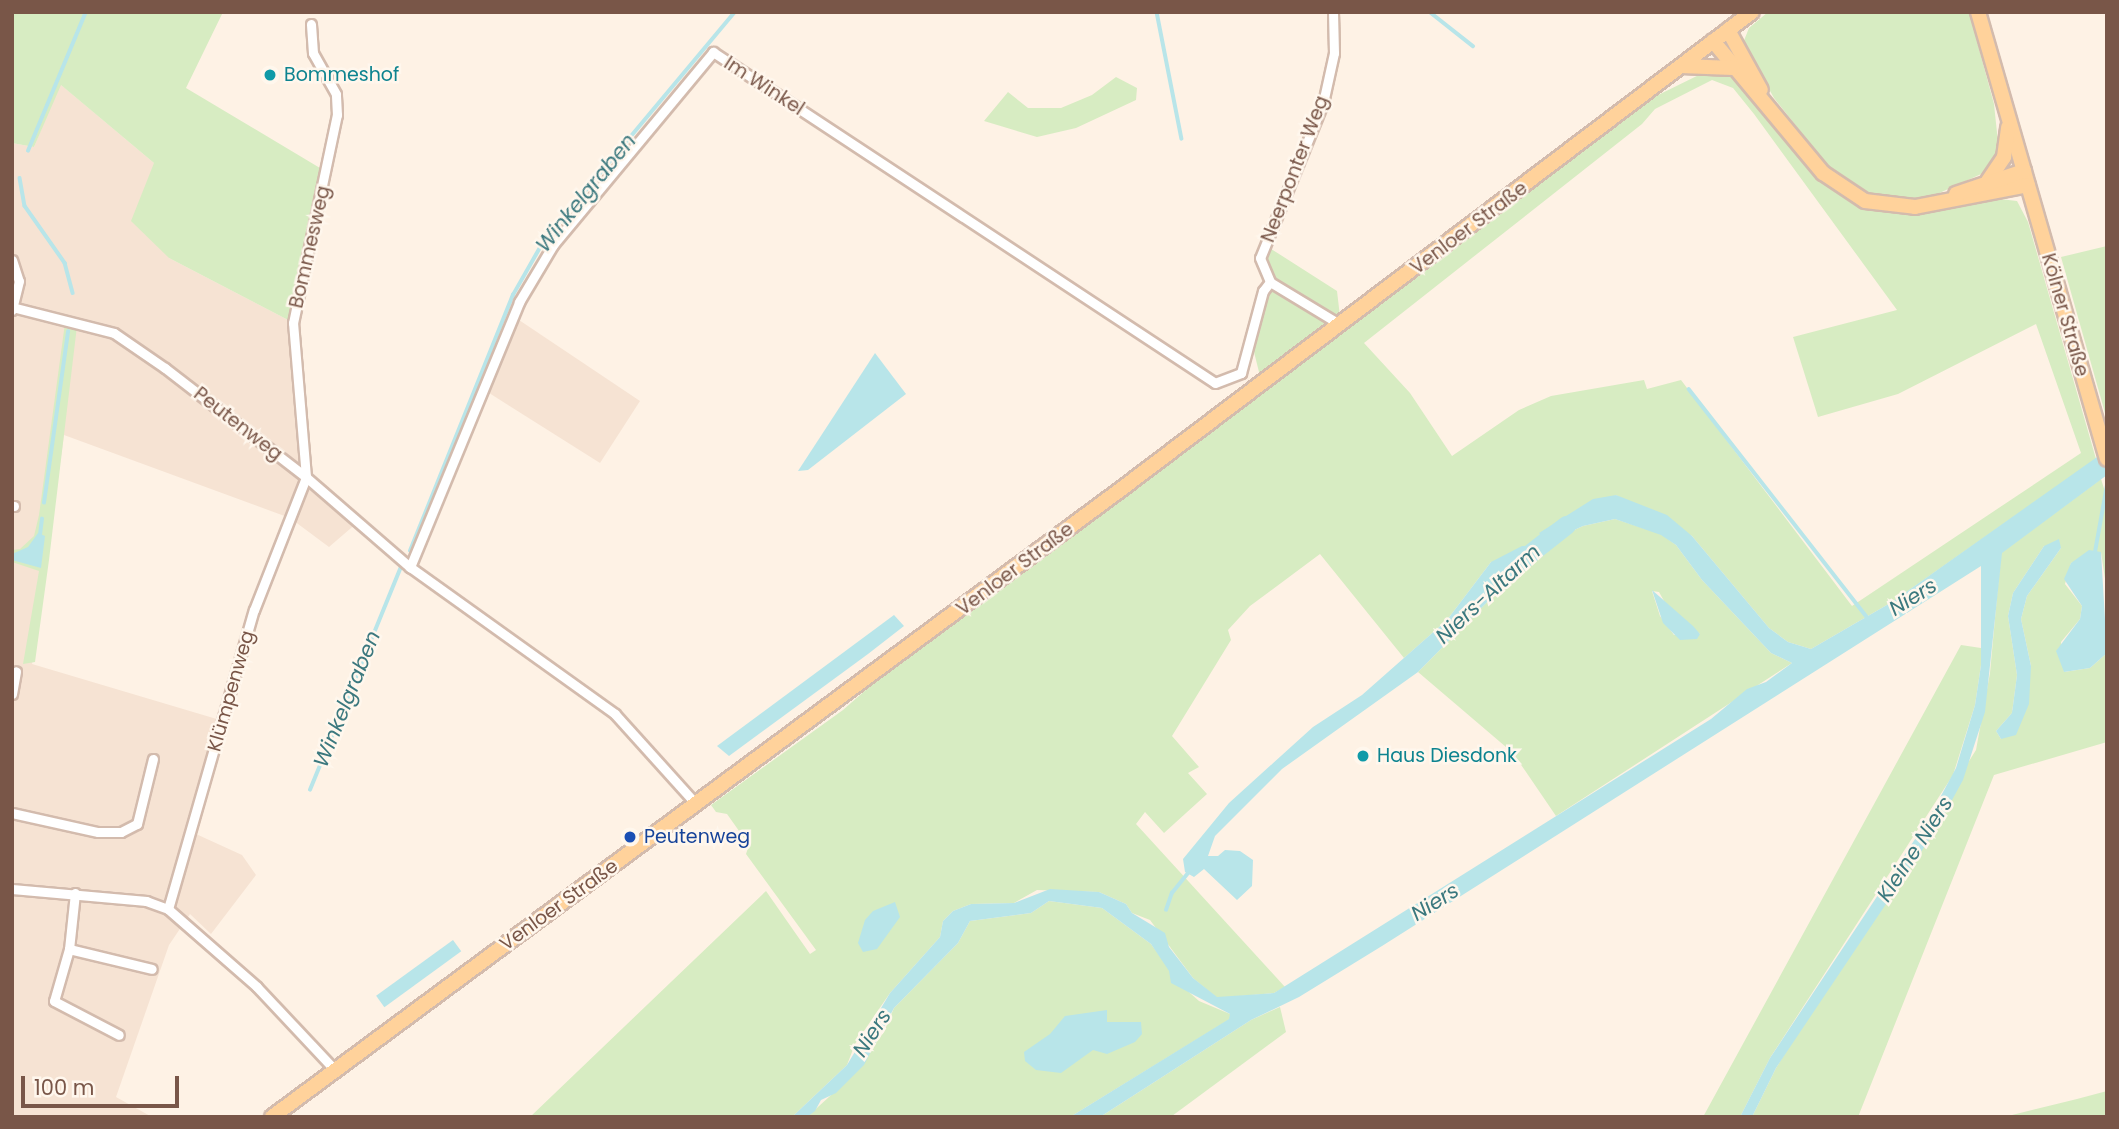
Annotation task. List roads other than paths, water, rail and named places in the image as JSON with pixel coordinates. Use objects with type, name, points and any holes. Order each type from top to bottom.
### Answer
[{"type":"main road","name":"Venloer Straße","points":[[272,1117],[1341,325],[1752,12]]},
{"type":"main road","name":"Kölner Straße","points":[[1978,12],[2107,459]]},
{"type":"main road","points":[[1727,30],[1768,103]]},
{"type":"main road","points":[[1713,41],[1733,68],[1768,103],[1817,166],[1850,194],[1899,207],[1932,204],[2026,178]]},
{"type":"main road","points":[[1681,66],[1733,68]]},
{"type":"main road","points":[[1988,181],[2004,157],[2009,119]]},
{"type":"main road","points":[[1932,204],[1988,181],[2026,178]]},
{"type":"street","name":"Neerponter Weg","points":[[1270,282],[1260,258],[1323,103],[1334,53],[1333,12]]},
{"type":"street","name":"Bommesweg","points":[[306,477],[293,323],[337,115],[336,94],[313,53],[311,24]]},
{"type":"street","name":"Im Winkel","points":[[410,567],[519,302],[553,245],[713,52],[1215,383],[1241,373],[1263,291],[1270,282]]},
{"type":"street","points":[[12,260],[19,281],[12,308]]},
{"type":"street","points":[[1270,282],[1341,325]]},
{"type":"street","name":"Peutenweg","points":[[12,308],[119,335],[306,477],[410,567],[615,714],[695,803]]},
{"type":"street","name":"Klümpenweg","points":[[168,909],[254,610],[306,477]]},
{"type":"street","points":[[12,694],[16,671]]},
{"type":"street","points":[[12,813],[98,832],[121,832],[137,824],[153,760]]},
{"type":"street","points":[[12,889],[146,901],[168,909],[257,987],[335,1070]]},
{"type":"street","points":[[75,893],[69,949],[54,1001],[119,1035]]},
{"type":"street","points":[[69,949],[152,969]]},
{"type":"water","points":[[875,353],[906,394],[808,470],[798,471]]},
{"type":"water","points":[[2107,450],[2107,475],[2002,553],[1985,712],[1963,780],[1935,831],[1776,1068],[1752,1117],[1740,1117],[1770,1058],[1929,818],[1956,768],[1975,705],[1981,665],[1981,566],[1382,946],[1299,997],[1251,1020],[1100,1117],[1070,1117],[1229,1019],[1230,1014],[1171,983],[1169,971],[1151,944],[1102,908],[1049,901],[1031,913],[970,921],[958,943],[894,1008],[864,1065],[836,1093],[821,1100],[815,1111],[807,1117],[792,1117],[847,1065],[890,993],[940,937],[943,921],[953,911],[971,904],[1014,903],[1050,889],[1099,892],[1126,904],[1132,913],[1165,933],[1169,947],[1193,978],[1217,997],[1274,993],[1711,719],[1747,689],[1766,682],[1792,663],[1771,653],[1702,580],[1676,545],[1661,535],[1615,519],[1583,526],[1548,542],[1539,533],[1593,499],[1616,495],[1667,515],[1692,536],[1769,628],[1788,642],[1811,649],[1892,602]]},
{"type":"water","points":[[38,533],[45,536],[41,568],[12,560],[12,554],[28,547]]},
{"type":"water","points":[[2059,539],[2061,548],[2027,596],[2021,619],[2031,666],[2029,704],[2016,735],[2001,739],[1996,731],[2012,713],[2017,675],[2008,616],[2013,593],[2044,546]]},
{"type":"water","points":[[1522,546],[1531,546],[1538,554],[1536,562],[1508,581],[1418,672],[1282,769],[1215,836],[1208,856],[1218,856],[1225,850],[1240,851],[1253,860],[1252,886],[1237,900],[1204,869],[1194,877],[1185,872],[1183,859],[1229,803],[1313,727],[1362,695],[1447,620],[1491,562]]},
{"type":"water","points":[[2089,550],[2101,552],[2107,653],[2090,668],[2064,672],[2056,651],[2080,619],[2082,606],[2064,579],[2071,563]]},
{"type":"water","points":[[1652,590],[1693,626],[1700,634],[1697,639],[1680,640],[1663,623]]},
{"type":"water","points":[[894,615],[904,626],[868,654],[729,756],[717,746]]},
{"type":"water","points":[[895,902],[900,917],[877,949],[863,952],[858,943],[865,920],[873,911]]},
{"type":"water","points":[[453,940],[461,951],[384,1007],[376,996]]},
{"type":"water","points":[[1107,1010],[1107,1022],[1141,1022],[1142,1034],[1135,1042],[1107,1054],[1093,1050],[1061,1073],[1036,1070],[1025,1061],[1024,1052],[1050,1034],[1065,1016]]},
{"type":"waterway","points":[[28,151],[86,12]]},
{"type":"waterway","name":"Winkelgraben","points":[[410,551],[513,295],[545,239],[735,12]]},
{"type":"waterway","name":"Winkelgraben","points":[[1157,12],[1182,139]]},
{"type":"waterway","points":[[1430,12],[1473,46]]},
{"type":"waterway","points":[[20,178],[25,206],[65,263],[73,293]]},
{"type":"waterway","points":[[44,503],[68,332]]},
{"type":"waterway","points":[[1689,389],[1869,619]]},
{"type":"waterway","points":[[2095,552],[2107,485]]},
{"type":"waterway","points":[[40,535],[42,519]]},
{"type":"waterway","name":"Niers-Altarm","points":[[1515,565],[1566,525]]},
{"type":"waterway","name":"Winkelgraben","points":[[310,790],[400,569]]},
{"type":"waterway","points":[[1166,910],[1172,893],[1188,873]]},
{"type":"place","name":"Bommeshof","points":[[270,75]]},
{"type":"place","name":"Haus Diesdonk","points":[[1363,756]]},
{"type":"place","name":"Peutenweg","points":[[630,837]]},
{"type":"water label","name":"Niers","points":[[1913,597]]},
{"type":"water label","name":"Kleine Niers","points":[[1915,849]]},
{"type":"water label","name":"Niers","points":[[1435,902]]},
{"type":"water label","name":"Niers","points":[[872,1033]]}]
